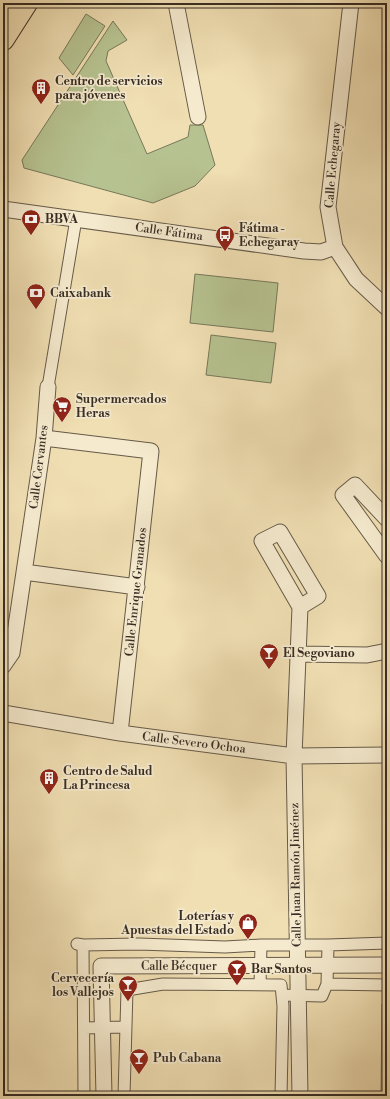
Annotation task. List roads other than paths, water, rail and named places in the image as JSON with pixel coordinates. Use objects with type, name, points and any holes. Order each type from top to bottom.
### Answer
[{"type":"main road","points":[[3,9],[7,3]]},
{"type":"main road","points":[[3,39],[26,3]]},
{"type":"street","points":[[176,3],[198,117]]},
{"type":"street","name":"Calle Echegaray","points":[[351,3],[328,196],[328,207],[335,248],[356,279],[387,308]]},
{"type":"street","name":"Calle Fátima","points":[[3,209],[304,251],[321,252],[335,248]]},
{"type":"street","name":"Calle Cervantes","points":[[3,666],[12,653],[44,438],[48,387],[76,219]]},
{"type":"street","name":"Calle Enrique Granados","points":[[44,438],[151,451],[120,733]]},
{"type":"street","points":[[387,519],[355,485],[343,495],[387,556]]},
{"type":"street","points":[[300,607],[318,596],[280,532],[262,541],[300,607],[298,654],[367,654],[387,651]]},
{"type":"street","points":[[24,572],[137,587]]},
{"type":"street","name":"Calle Juan Ramón Jiménez","points":[[298,654],[294,756],[300,1096]]},
{"type":"street","name":"Calle Severo Ochoa","points":[[3,713],[120,733],[294,756],[387,755]]},
{"type":"street","points":[[84,1096],[84,1028],[80,944],[139,944],[225,947],[297,944],[328,945],[387,943]]},
{"type":"street","points":[[260,985],[262,966],[261,945]]},
{"type":"street","points":[[282,995],[322,996],[327,984],[328,945]]},
{"type":"street","name":"Calle Bécquer","points":[[104,1096],[101,966],[387,965]]},
{"type":"street","points":[[124,1096],[124,1027],[127,990],[163,984],[281,985],[283,1006],[281,1096]]},
{"type":"street","points":[[327,984],[387,985]]},
{"type":"street","points":[[84,1028],[124,1027]]},
{"type":"place","name":"Centro de servicios para jóvenes","points":[[41,105]]},
{"type":"place","name":"BBVA","points":[[31,236]]},
{"type":"place","name":"Fátima - Echegaray","points":[[225,252]]},
{"type":"place","name":"Caixabank","points":[[36,310]]},
{"type":"place","name":"Supermercados Heras","points":[[62,423]]},
{"type":"place","name":"El Segoviano","points":[[269,670]]},
{"type":"place","name":"Centro de Salud La Princesa","points":[[49,795]]},
{"type":"place","name":"Loterías y Apuestas del Estado","points":[[248,940]]},
{"type":"place","name":"Bar Santos","points":[[237,986]]},
{"type":"place","name":"Cervecería los Vallejos","points":[[128,1002]]},
{"type":"place","name":"Pub Cabana","points":[[139,1075]]}]
